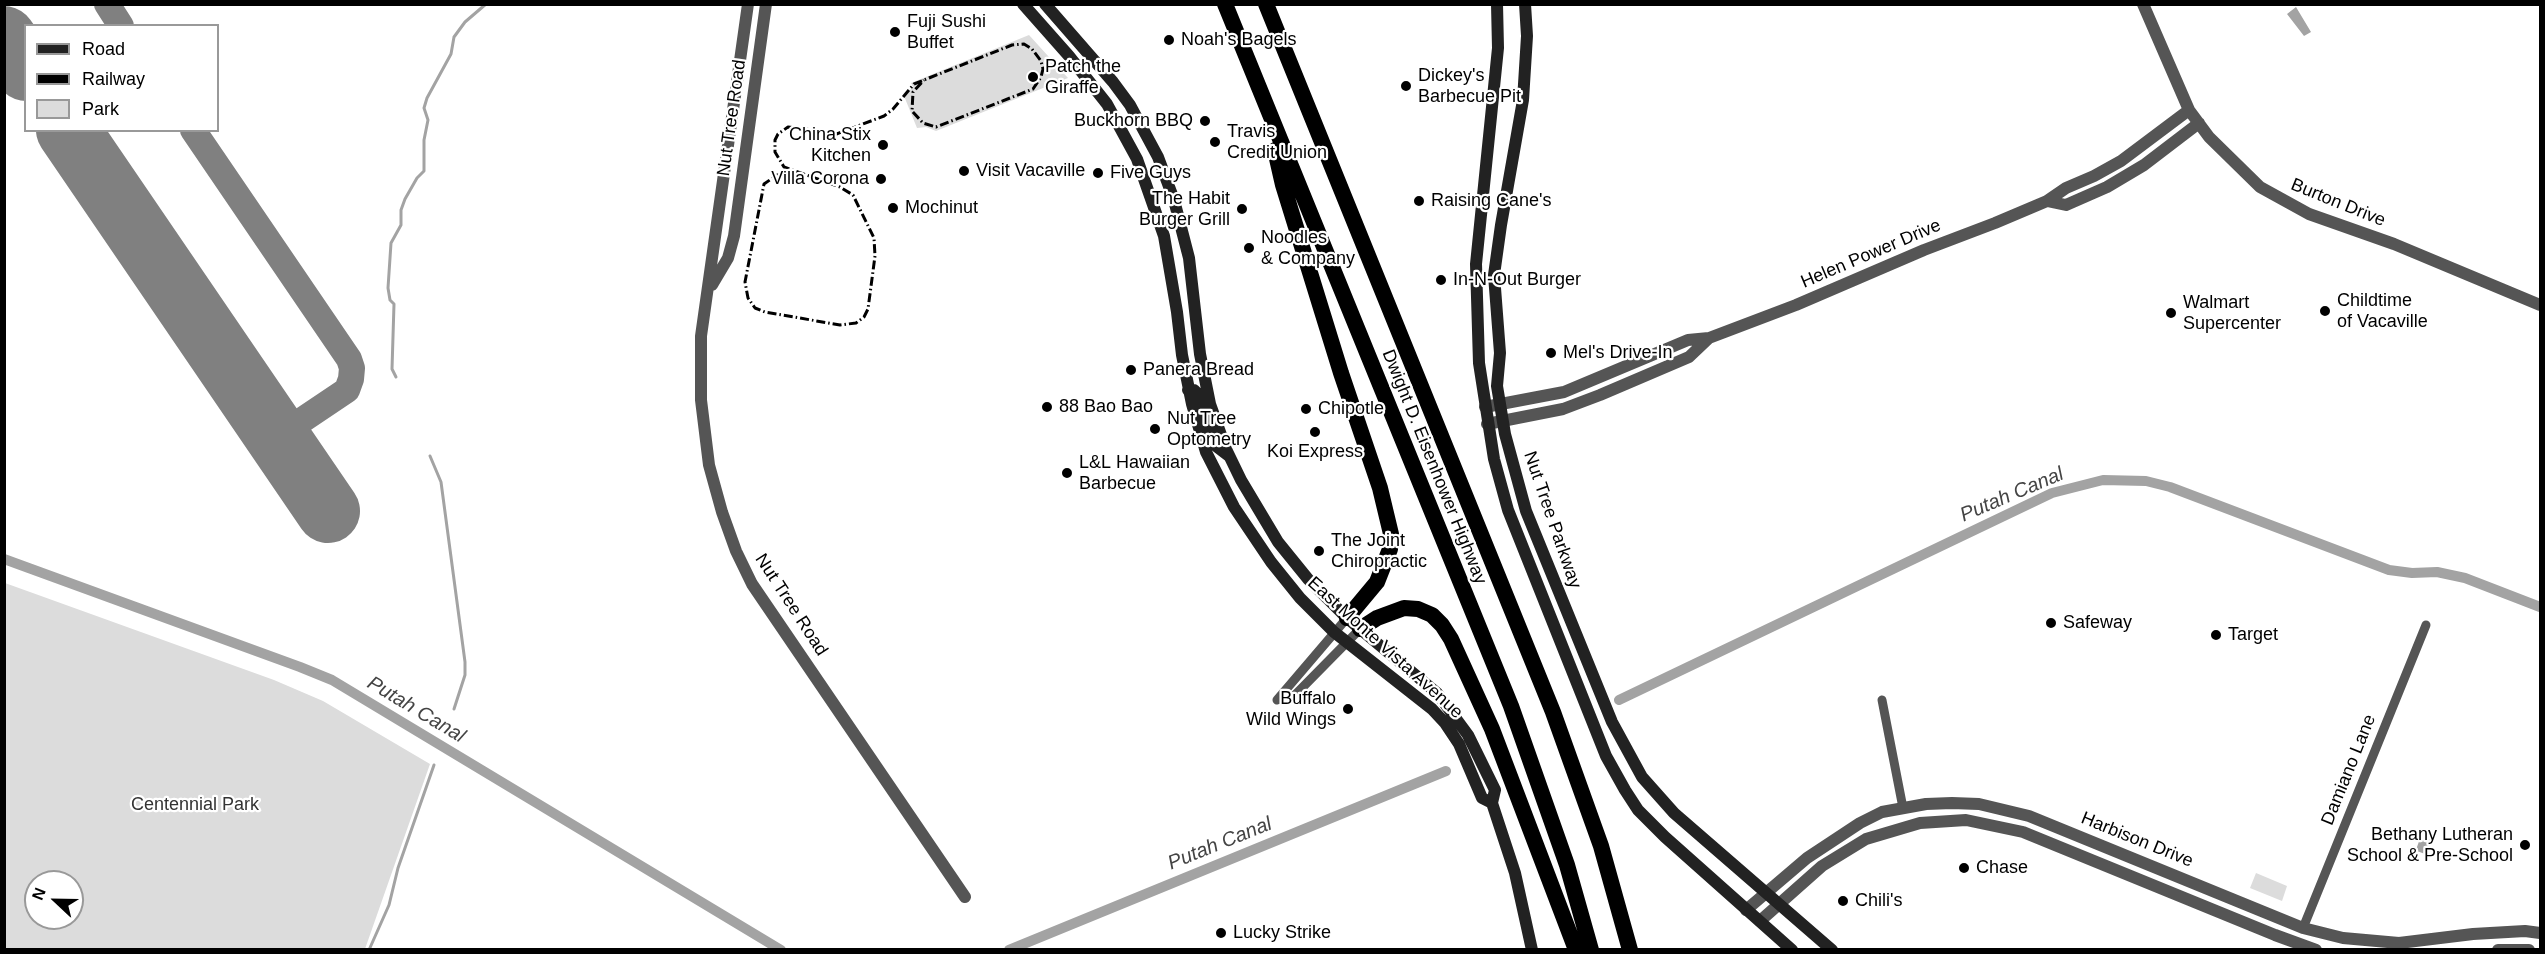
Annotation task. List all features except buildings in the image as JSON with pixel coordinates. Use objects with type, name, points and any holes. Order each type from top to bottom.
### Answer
[{"type":"highway","name":"Dwight D. Eisenhower Highway","points":[[1225,4],[1511,706],[1567,865],[1591,950]]},
{"type":"highway","name":"Dwight D. Eisenhower Highway","points":[[1266,4],[1553,711],[1601,846],[1630,950]]},
{"type":"highway","points":[[1264,102],[1283,185],[1341,373],[1380,488],[1391,534],[1388,557],[1377,582],[1353,623]]},
{"type":"highway","points":[[1353,623],[1377,618],[1404,608],[1418,609],[1432,615],[1442,625],[1451,639],[1492,729],[1576,950]]},
{"type":"main road","name":"East Monte Vista Avenue","points":[[1023,4],[1088,80],[1125,135],[1144,176],[1164,236],[1173,281],[1188,390],[1206,453],[1245,527],[1300,598],[1334,632],[1432,709],[1445,723],[1459,744],[1482,798],[1492,803]]},
{"type":"main road","name":"East Monte Vista Avenue","points":[[1045,4],[1113,82],[1140,122],[1158,157],[1174,200],[1189,258],[1204,377],[1210,404],[1230,457],[1251,499],[1278,542],[1328,600],[1437,693],[1468,735],[1495,790],[1492,803],[1515,873],[1532,950]]},
{"type":"main road","name":"Nut Tree Parkway","points":[[1497,4],[1498,48],[1476,264],[1479,363],[1487,424],[1508,510],[1606,756],[1638,810],[1792,950]]},
{"type":"main road","name":"Nut Tree Parkway","points":[[1525,4],[1527,36],[1523,100],[1500,225],[1494,275],[1500,353],[1497,386],[1499,404],[1526,511],[1612,722],[1628,755],[1654,792],[1674,813],[1767,891],[1832,950]]},
{"type":"main road","points":[[1173,281],[1182,292],[1192,367],[1195,374],[1204,377]]},
{"type":"main road","points":[[1188,390],[1194,390],[1198,394],[1216,446],[1230,457]]},
{"type":"street","name":"Nut Tree Road","points":[[748,4],[717,234],[704,312],[700,360],[704,434],[719,503],[736,551],[752,584],[965,897]]},
{"type":"street","name":"Nut Tree Road","points":[[708,291],[729,258],[734,236],[766,4]]},
{"type":"street","name":"Burton Drive","points":[[2143,4],[2189,110],[2209,137],[2247,176],[2275,197],[2309,214],[2394,244],[2541,305]]},
{"type":"street","name":"Helen Power Drive","points":[[1485,407],[1564,392],[1688,340],[1709,338],[1796,305],[1924,250],[2047,201],[2066,188],[2121,161],[2189,110]]},
{"type":"street","name":"Helen Power Drive","points":[[2047,201],[2066,204],[2107,187],[2144,165],[2199,123]]},
{"type":"street","points":[[717,234],[734,236]]},
{"type":"street","name":"Helen Power Drive","points":[[1487,424],[1563,409],[1600,395],[1689,357],[1709,338]]},
{"type":"street","points":[[1353,623],[1347,643],[1295,695],[1277,700],[1334,632],[1353,623]]},
{"type":"street","name":"Damiano Lane","points":[[2303,928],[2426,625]]},
{"type":"street","points":[[1882,700],[1903,808]]},
{"type":"street","name":"Harbison Drive","points":[[1746,910],[1807,858],[1838,836],[1882,812],[1939,803],[1978,804],[2029,816],[2303,928],[2343,938],[2399,943],[2484,933],[2525,931],[2541,933]]},
{"type":"street","name":"Harbison Drive","points":[[1760,921],[1822,866],[1866,839],[1920,823],[1966,820],[2023,832],[2316,950]]},
{"type":"street","points":[[2498,950],[2529,950]]},
{"type":"green space","points":[[1029,35],[1068,78],[936,131],[926,127],[917,128],[904,96],[913,87],[911,83]]},
{"type":"green space","name":"Centennial Park","points":[[5,583],[274,680],[323,701],[430,764],[365,949],[5,949]]},
{"type":"green space","points":[[2256,873],[2287,886],[2282,901],[2250,888]]},
{"type":"shaded area","points":[[2296,7],[2311,32],[2304,36],[2287,14]]},
{"type":"shaded area","points":[[2426,831],[2433,834],[2434,838],[2425,854],[2417,851],[2417,847],[2422,833]]},
{"type":"waterway","points":[[396,377],[392,369],[394,304],[390,300],[388,288],[391,243],[401,225],[401,210],[405,199],[417,178],[424,171],[424,140],[428,120],[424,108],[427,98],[451,54],[454,37],[465,22],[486,4]]},
{"type":"waterway","points":[[430,456],[441,482],[465,662],[465,675],[454,709]]},
{"type":"waterway","name":"Putah Canal","points":[[1619,700],[2052,493],[2103,480],[2146,481],[2170,487],[2389,570],[2412,573],[2437,572],[2465,578],[2540,607]]},
{"type":"waterway","name":"Putah Canal","points":[[4,559],[332,680],[781,950]]},
{"type":"waterway","points":[[369,950],[389,905],[398,868],[434,765]]},
{"type":"waterway","name":"Putah Canal","points":[[1009,950],[1446,771]]},
{"type":"taxiway","points":[[107,4],[120,24]]},
{"type":"taxiway","points":[[194,132],[349,359],[352,368],[347,390],[277,437]]},
{"type":"runway","points":[[4,38],[24,66]]},
{"type":"runway","points":[[69,132],[328,511]]},
{"type":"railway","points":[[801,175],[777,175],[764,184],[745,282],[748,298],[755,308],[765,312],[840,325],[856,323],[864,317],[868,309],[875,256],[874,238],[853,195],[840,187],[784,167],[775,152],[775,140],[778,134],[788,127],[834,135],[884,116],[914,84],[929,78],[1012,45],[1024,44],[1032,49],[1041,61],[1043,69],[1033,89],[936,127],[923,123],[912,111],[913,92],[924,80]]},
{"type":"place","name":"Fuji Sushi Buffet","points":[[895,32]]},
{"type":"place","name":"Noah's Bagels","points":[[1169,40]]},
{"type":"place","name":"Patch the Giraffe","points":[[1033,77]]},
{"type":"place","name":"Dickey's Barbecue Pit","points":[[1406,86]]},
{"type":"place","name":"Buckhorn BBQ","points":[[1205,121]]},
{"type":"place","name":"Travis Credit Union","points":[[1215,142]]},
{"type":"place","name":"China Stix Kitchen","points":[[883,145]]},
{"type":"place","name":"Visit Vacaville","points":[[964,171]]},
{"type":"place","name":"Five Guys","points":[[1098,173]]},
{"type":"place","name":"Villa Corona","points":[[881,179]]},
{"type":"place","name":"Raising Cane's","points":[[1419,201]]},
{"type":"place","name":"Mochinut","points":[[893,208]]},
{"type":"place","name":"The Habit Burger Grill","points":[[1242,209]]},
{"type":"place","name":"Noodles & Company","points":[[1249,248]]},
{"type":"place","name":"In-N-Out Burger","points":[[1441,280]]},
{"type":"place","name":"Childtime of Vacaville","points":[[2325,311]]},
{"type":"place","name":"Walmart Supercenter","points":[[2171,313]]},
{"type":"place","name":"Mel's Drive-In","points":[[1551,353]]},
{"type":"place","name":"Panera Bread","points":[[1131,370]]},
{"type":"place","name":"88 Bao Bao","points":[[1047,407]]},
{"type":"place","name":"Chipotle","points":[[1306,409]]},
{"type":"place","name":"Nut Tree Optometry","points":[[1155,429]]},
{"type":"place","name":"Koi Express","points":[[1315,432]]},
{"type":"place","name":"L&L Hawaiian Barbecue","points":[[1067,473]]},
{"type":"place","name":"The Joint Chiropractic","points":[[1319,551]]},
{"type":"place","name":"Safeway","points":[[2051,623]]},
{"type":"place","name":"Target","points":[[2216,635]]},
{"type":"place","name":"Buffalo Wild Wings","points":[[1348,709]]},
{"type":"place","name":"Bethany Lutheran School & Pre-School","points":[[2525,845]]},
{"type":"place","name":"Chase","points":[[1964,868]]},
{"type":"place","name":"Chili's","points":[[1843,901]]},
{"type":"place","name":"Lucky Strike","points":[[1221,933]]}]
